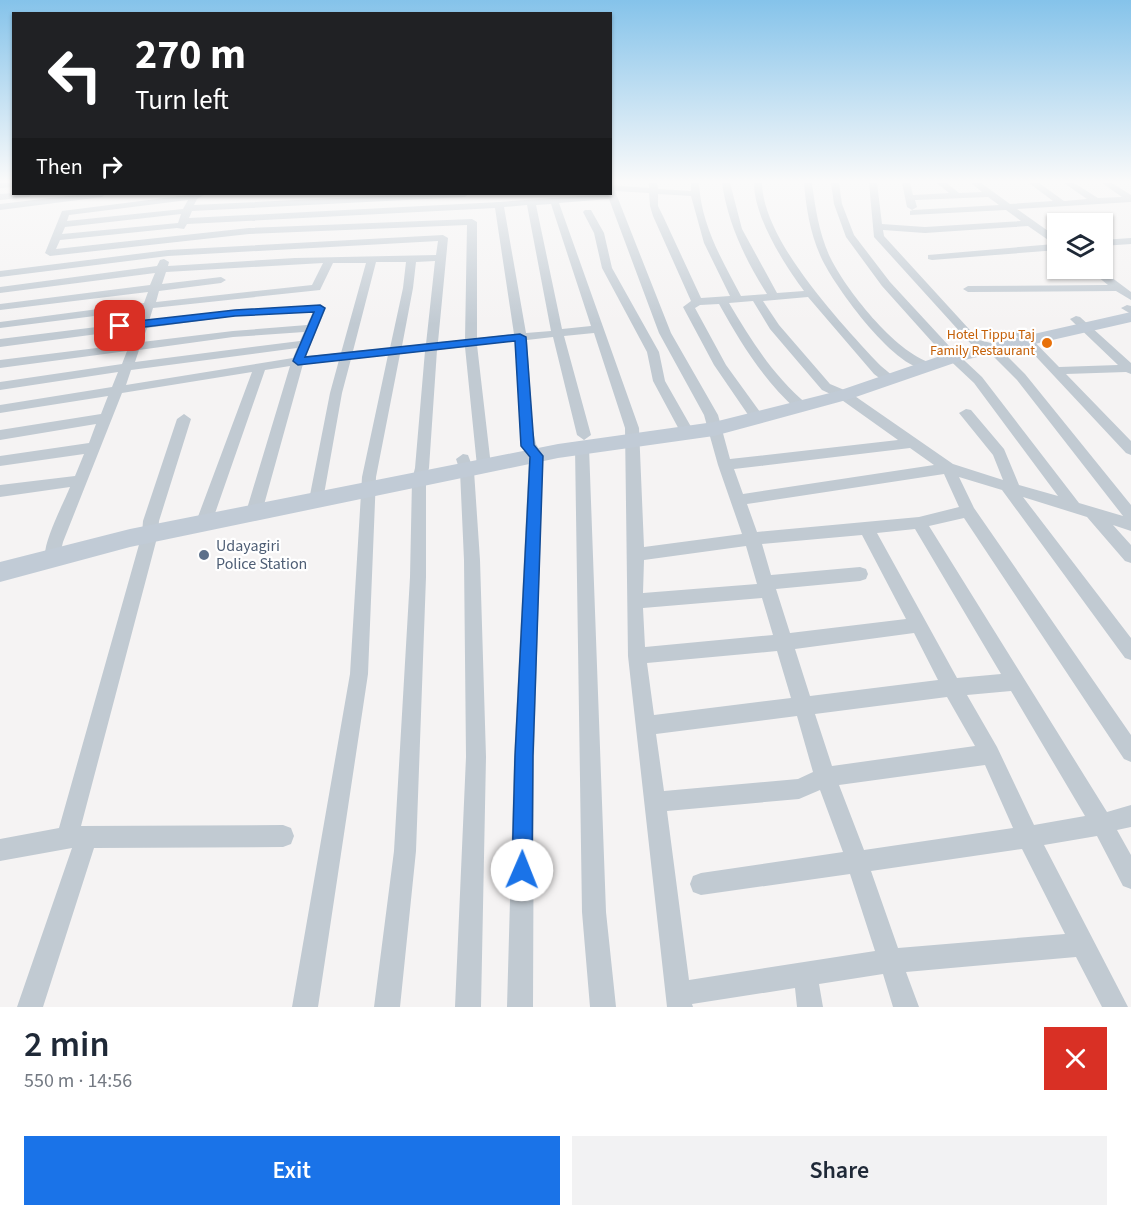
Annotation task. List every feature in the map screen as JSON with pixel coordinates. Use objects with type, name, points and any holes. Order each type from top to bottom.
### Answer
[{"type":"main road","points":[[0,558],[54,550],[206,515],[583,441],[712,422],[754,414],[796,402],[844,395],[884,375],[918,363],[983,345],[1081,323],[1130,308]]},
{"type":"main road","points":[[796,402],[826,387],[884,375]]},
{"type":"main road","points":[[0,572],[54,550]]},
{"type":"street","points":[[60,230],[50,252],[274,230]]},
{"type":"street","points":[[57,237],[90,230]]},
{"type":"street","points":[[54,550],[126,368],[161,269],[179,230]]},
{"type":"street","points":[[468,1007],[476,757],[472,560],[474,463],[471,343],[472,230]]},
{"type":"street","points":[[505,230],[516,292],[532,451],[520,1007]]},
{"type":"street","points":[[537,230],[557,332],[583,441],[594,912],[603,1007]]},
{"type":"street","points":[[564,230],[633,434],[636,555],[634,601],[637,656],[679,1001],[805,974],[890,961],[1084,944]]},
{"type":"street","points":[[597,230],[607,268],[653,352],[660,381],[683,427]]},
{"type":"street","points":[[626,230],[665,333],[712,422],[725,465],[740,500],[825,777],[857,861],[906,1007]]},
{"type":"street","points":[[664,230],[698,302]]},
{"type":"street","points":[[705,230],[708,241],[737,299]]},
{"type":"street","points":[[737,230],[774,297]]},
{"type":"street","points":[[772,230],[779,247],[809,294],[884,375]]},
{"type":"street","points":[[817,230],[829,264],[869,318],[918,363]]},
{"type":"street","points":[[847,230],[886,284],[978,380],[1073,506]]},
{"type":"street","points":[[878,230],[879,237],[885,245],[983,345],[1021,377],[1131,516]]},
{"type":"street","points":[[0,274],[168,254],[326,243],[443,238],[420,474],[418,577],[405,851],[387,1007]]},
{"type":"street","points":[[1113,242],[1131,241]]},
{"type":"street","points":[[932,257],[1047,246]]},
{"type":"street","points":[[305,1007],[359,674],[369,484],[411,258]]},
{"type":"street","points":[[0,290],[161,269],[440,258]]},
{"type":"street","points":[[317,494],[346,357],[372,260]]},
{"type":"street","points":[[0,325],[148,305],[316,288],[329,261]]},
{"type":"street","points":[[1107,279],[1119,288],[1130,308]]},
{"type":"street","points":[[0,307],[221,280]]},
{"type":"street","points":[[968,289],[1119,288]]},
{"type":"street","points":[[754,414],[689,307],[698,302],[809,294]]},
{"type":"street","points":[[756,298],[774,327],[826,387],[844,395],[948,468],[1131,525]]},
{"type":"street","points":[[722,300],[758,360],[796,402]]},
{"type":"street","points":[[0,344],[142,323],[235,313],[320,308],[298,361],[255,506]]},
{"type":"street","points":[[1081,323],[1130,369]]},
{"type":"street","points":[[0,364],[134,345],[312,328]]},
{"type":"street","points":[[0,409],[298,361],[598,329]]},
{"type":"street","points":[[1024,335],[1131,450]]},
{"type":"street","points":[[0,386],[213,354],[306,344]]},
{"type":"street","points":[[206,515],[259,369]]},
{"type":"street","points":[[1056,371],[1130,369]]},
{"type":"street","points":[[966,413],[999,453],[1010,486],[1131,652]]},
{"type":"street","points":[[0,435],[106,418]]},
{"type":"street","points":[[30,1007],[77,837],[150,528],[184,419]]},
{"type":"street","points":[[725,465],[912,443]]},
{"type":"street","points":[[0,461],[95,447]]},
{"type":"street","points":[[740,500],[948,468]]},
{"type":"street","points":[[948,468],[968,511],[1131,752]]},
{"type":"street","points":[[0,491],[82,480]]},
{"type":"street","points":[[636,555],[752,539],[919,523],[968,511]]},
{"type":"street","points":[[1090,511],[1131,556]]},
{"type":"street","points":[[919,523],[1102,824],[1131,878]]},
{"type":"street","points":[[866,527],[990,754],[1028,837],[1115,1007]]},
{"type":"street","points":[[634,601],[860,574]]},
{"type":"street","points":[[637,656],[784,642],[919,625]]},
{"type":"street","points":[[645,726],[952,687],[1015,682]]},
{"type":"street","points":[[655,802],[799,789],[825,777],[990,754]]},
{"type":"street","points":[[701,884],[1028,837],[1102,824],[1131,816]]},
{"type":"street","points":[[0,850],[77,837],[283,836]]},
{"type":"street","points":[[805,974],[810,1007]]},
{"type":"place","name":"Hotel Tippu Taj Family Restaurant","points":[[1047,343]]},
{"type":"place","name":"Udayagiri Police Station","points":[[204,555]]},
{"type":"route","points":[[120,326],[235,313],[320,308],[298,361],[520,337],[528,446],[536,456],[531,628],[524,756],[522,870]]}]
